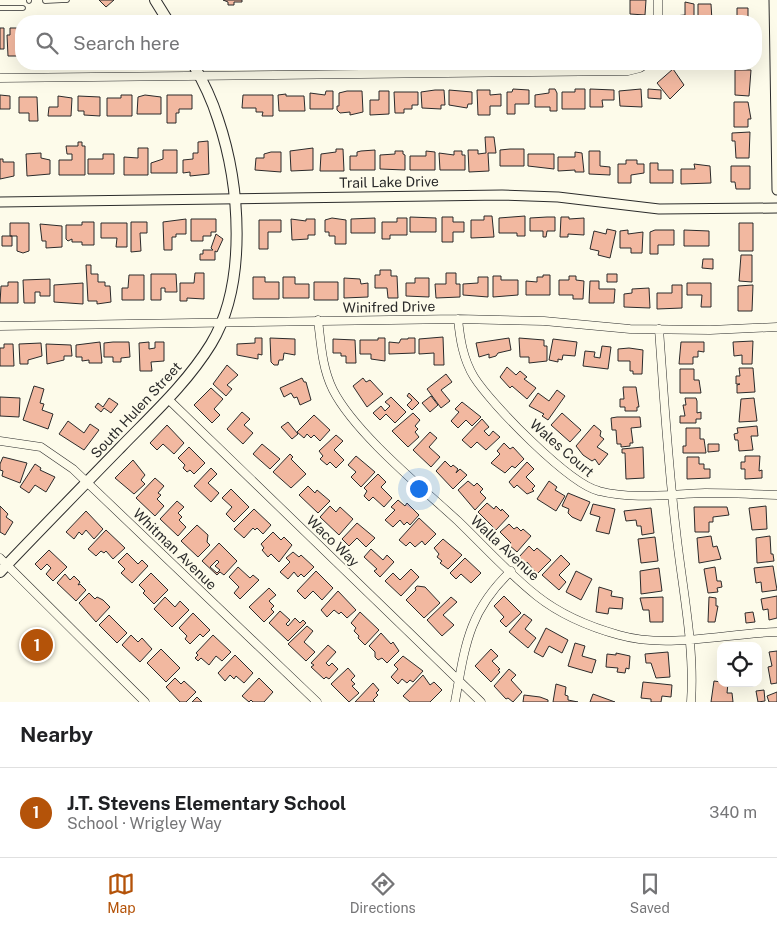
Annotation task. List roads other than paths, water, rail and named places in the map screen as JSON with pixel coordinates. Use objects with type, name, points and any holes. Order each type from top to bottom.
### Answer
[{"type":"main road","points":[[155,0],[164,15]]},
{"type":"main road","name":"South Hulen Street","points":[[2,565],[168,399],[185,380],[212,343],[221,322],[234,266],[237,220],[228,152],[218,118],[196,70]]},
{"type":"street","points":[[658,0],[658,15]]},
{"type":"street","points":[[774,0],[777,190]]},
{"type":"street","points":[[0,78],[632,70]]},
{"type":"street","name":"Trail Lake Drive","points":[[0,202],[502,195],[558,197],[659,209],[777,208]]},
{"type":"street","name":"Winifred Drive","points":[[0,326],[458,319],[544,321],[630,329],[710,330],[777,327]]},
{"type":"street","name":"Wales Court","points":[[458,319],[466,362],[474,377],[503,411],[544,452],[581,484],[597,491],[624,495],[672,496],[705,493],[777,495]]},
{"type":"street","name":"Walla Avenue","points":[[318,320],[326,374],[345,408],[394,461],[538,596],[568,616],[600,630],[621,636],[649,639],[777,632]]},
{"type":"street","points":[[659,329],[672,496],[692,684],[691,702]]},
{"type":"street","name":"Waco Way","points":[[168,399],[481,702]]},
{"type":"street","name":"Whitman Avenue","points":[[0,441],[41,447],[73,469],[317,702]]},
{"type":"street","points":[[2,565],[145,702]]},
{"type":"street","points":[[455,702],[474,618],[496,586],[511,571]]},
{"type":"lane","points":[[45,1],[67,0]]},
{"type":"lane","points":[[0,8],[23,8]]},
{"type":"place","name":"J.T. Stevens Elementary School","points":[[37,645]]}]
